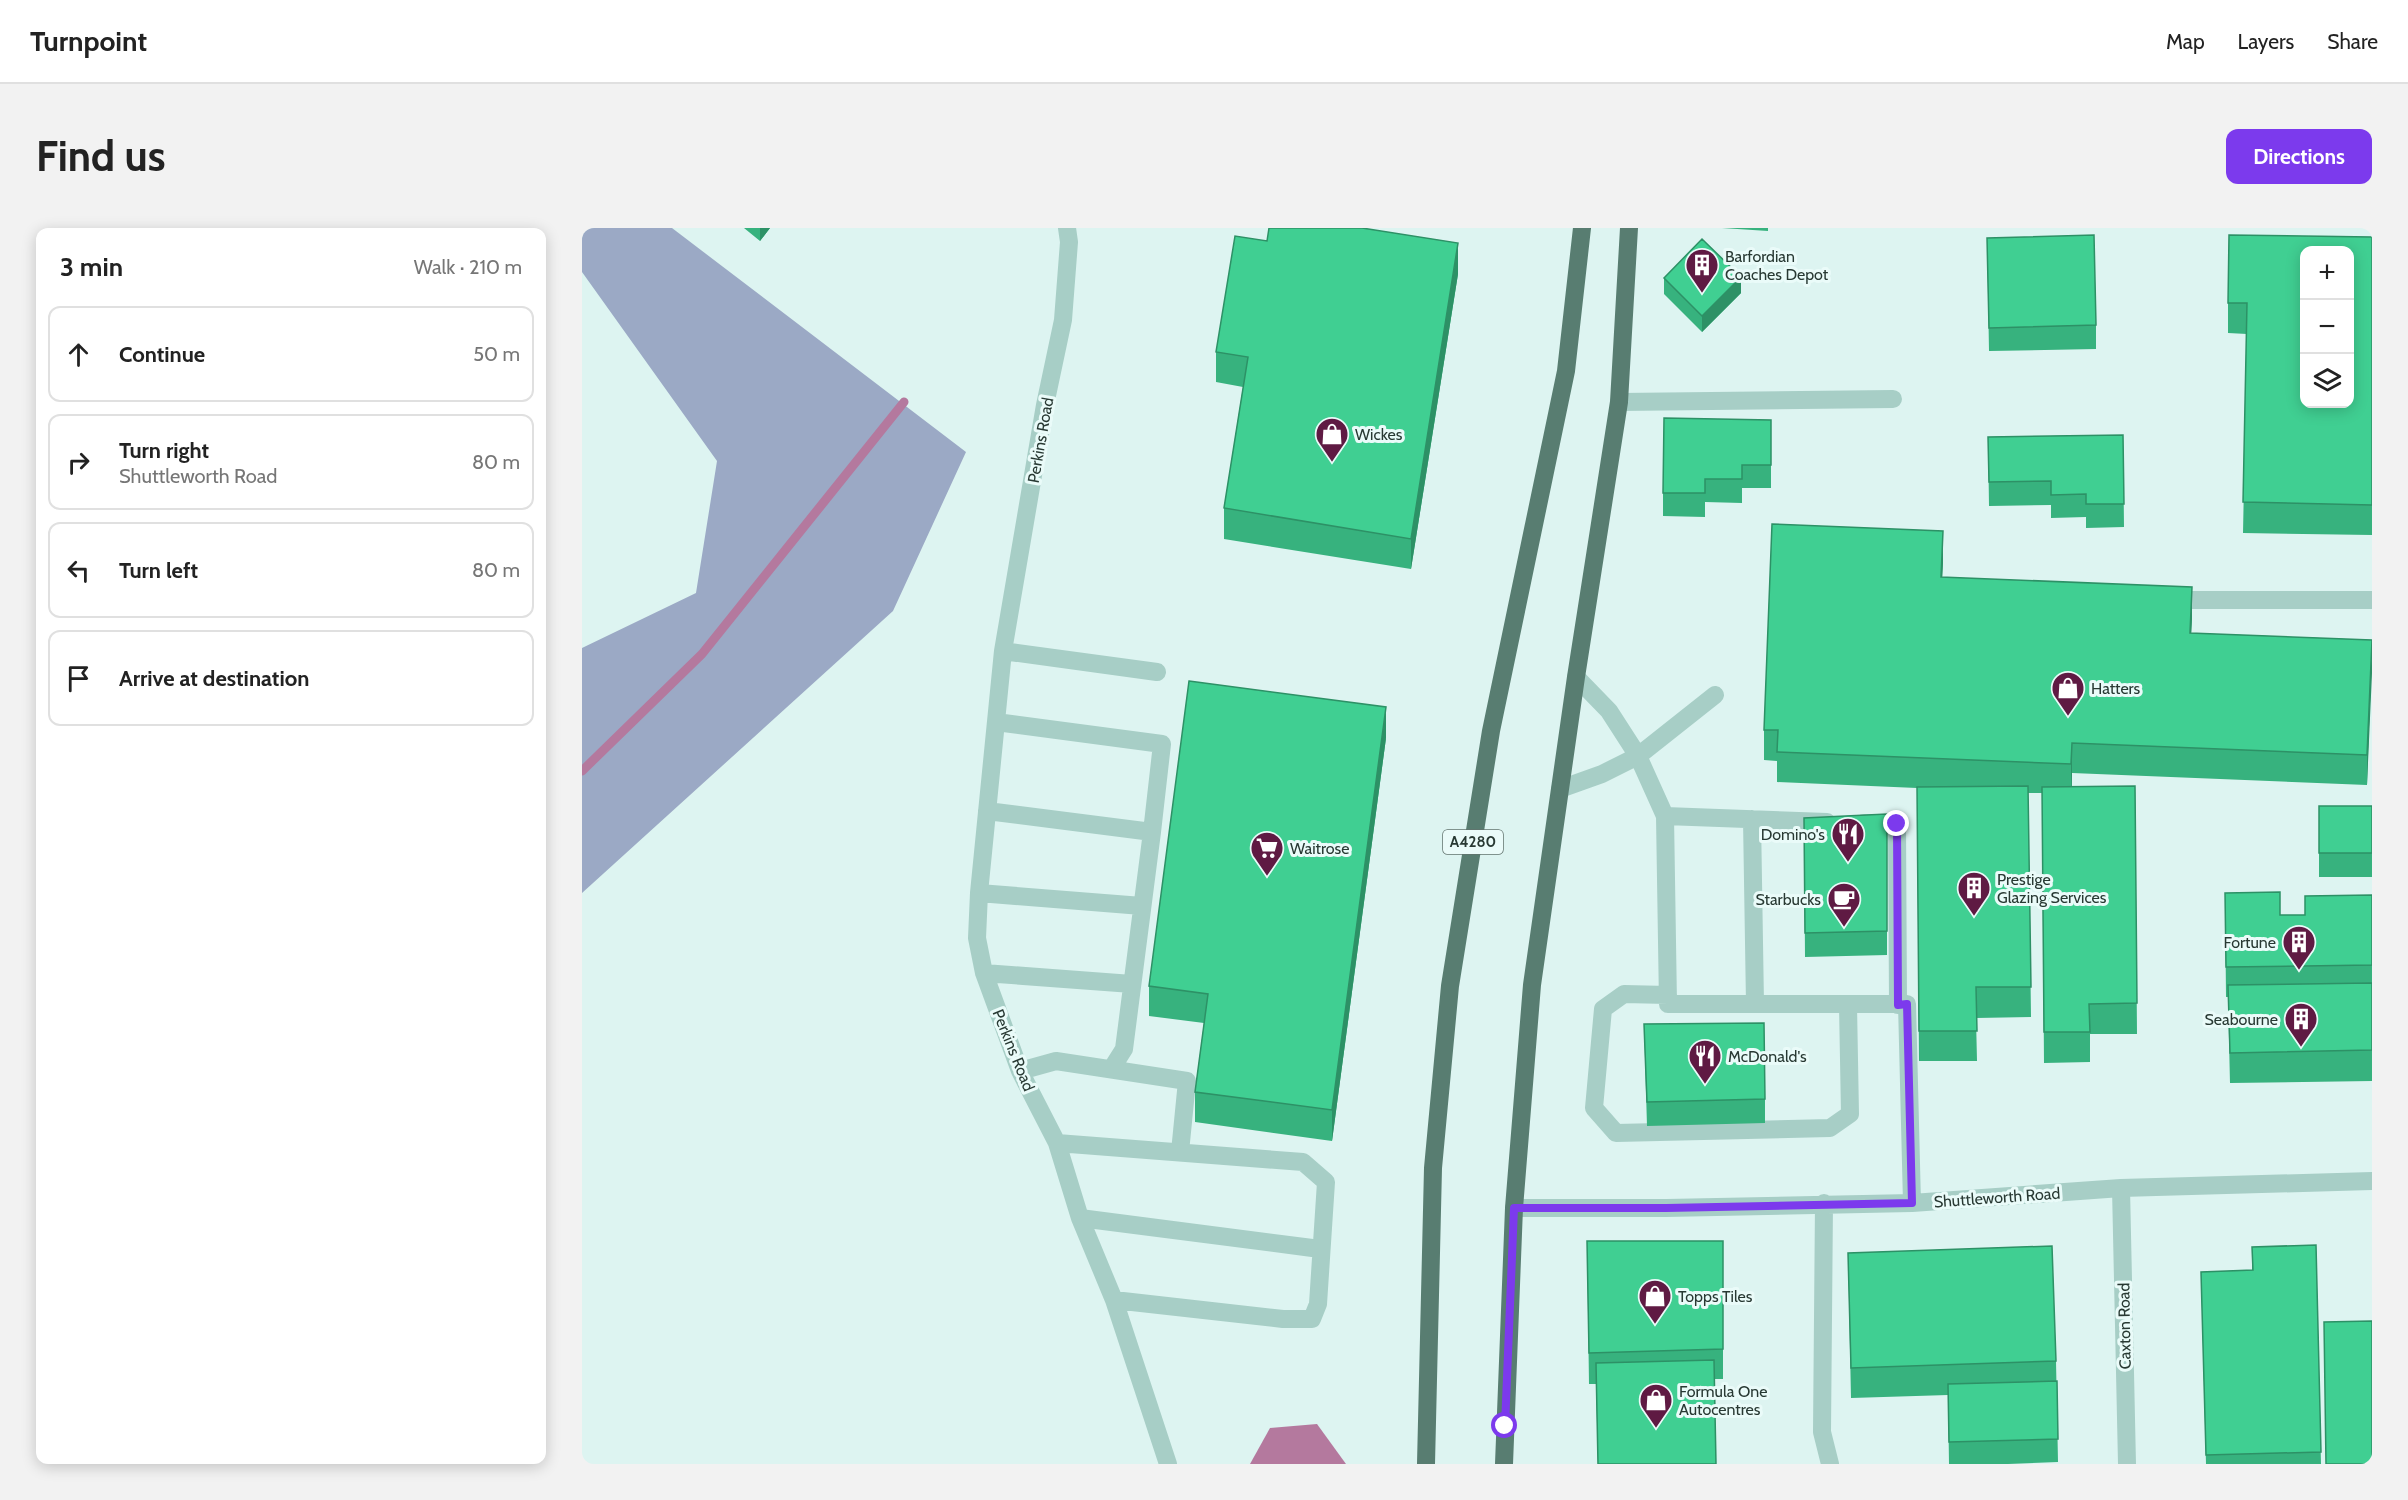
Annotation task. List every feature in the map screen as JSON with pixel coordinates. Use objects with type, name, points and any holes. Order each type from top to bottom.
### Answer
[{"type":"main road","name":"A4280","points":[[1426,1464],[1433,1168],[1450,986],[1491,731],[1566,371],[1582,228]]},
{"type":"main road","points":[[1504,1464],[1514,1208],[1532,985],[1576,677],[1619,402],[1629,228]]},
{"type":"street","name":"Perkins Road","points":[[1067,228],[1069,242],[1063,320],[1045,405],[1004,651],[987,811],[977,938],[984,973],[1020,1071],[1057,1143],[1080,1218],[1114,1300],[1167,1464]]},
{"type":"street","points":[[1619,402],[1893,399]]},
{"type":"street","points":[[2156,599],[2372,600]]},
{"type":"street","points":[[1004,651],[1157,672]]},
{"type":"street","points":[[1576,677],[1609,711],[1638,756],[1665,816],[1668,1004],[1907,1004],[1912,1203]]},
{"type":"street","points":[[1560,789],[1602,774],[1638,756],[1715,695]]},
{"type":"street","points":[[996,722],[1162,744],[1124,1049],[1112,1068]]},
{"type":"street","points":[[987,811],[1152,832]]},
{"type":"street","points":[[1665,816],[1897,824],[1898,1005]]},
{"type":"street","points":[[1752,819],[1755,1004]]},
{"type":"street","points":[[980,893],[1142,906]]},
{"type":"street","points":[[984,973],[1132,984]]},
{"type":"street","points":[[1668,995],[1624,994],[1603,1009],[1594,1108],[1616,1133],[1830,1128],[1850,1114],[1848,1005]]},
{"type":"street","points":[[1020,1071],[1056,1061],[1187,1081],[1180,1152]]},
{"type":"street","points":[[1057,1143],[1303,1162],[1326,1182],[1318,1304],[1312,1320],[1283,1319],[1114,1300]]},
{"type":"street","name":"Shuttleworth Road","points":[[1514,1208],[1666,1208],[1912,1203],[2121,1188],[2372,1181]]},
{"type":"street","name":"Caxton Road","points":[[2121,1188],[2127,1464]]},
{"type":"street","points":[[1824,1203],[1822,1432],[1830,1464]]},
{"type":"street","points":[[1080,1218],[1320,1249]]},
{"type":"shaded area","points":[[582,228],[672,228],[966,452],[893,611],[582,893],[582,648],[696,593],[717,461],[582,272]]},
{"type":"shaded area","points":[[1317,1424],[1346,1464],[1250,1464],[1270,1428]]},
{"type":"building","name":"Wickes","points":[[1269,228],[1362,228],[1458,243],[1411,539],[1224,508],[1248,357],[1216,352],[1235,236],[1267,241]]},
{"type":"building","points":[[2094,235],[2096,325],[1989,328],[1987,238]]},
{"type":"building","points":[[2229,235],[2372,237],[2372,505],[2243,502],[2247,303],[2228,303]]},
{"type":"building","name":"Barfordian Coaches Depot","points":[[1702,239],[1741,277],[1702,316],[1664,278]]},
{"type":"building","points":[[1664,418],[1771,420],[1771,465],[1742,465],[1742,479],[1705,479],[1705,493],[1663,493]]},
{"type":"building","points":[[2123,435],[2124,504],[2086,504],[2086,494],[2051,495],[2051,481],[1989,482],[1988,437]]},
{"type":"building","name":"Hatters","points":[[1772,524],[1943,531],[1941,577],[2192,587],[2190,633],[2372,640],[2367,755],[2072,743],[2071,764],[1777,752],[1778,730],[1764,730]]},
{"type":"building","name":"Waitrose","points":[[1189,681],[1386,707],[1332,1110],[1195,1092],[1208,994],[1149,986]]},
{"type":"building","name":"Prestige Glazing Services","points":[[2028,786],[2031,987],[1976,987],[1977,1031],[1919,1031],[1917,787]]},
{"type":"building","points":[[2135,786],[2137,1003],[2089,1004],[2090,1032],[2044,1032],[2042,787]]},
{"type":"building","points":[[2319,806],[2372,806],[2372,853],[2319,853]]},
{"type":"building","points":[[1887,814],[1887,931],[1805,933],[1804,818]]},
{"type":"building","points":[[2280,892],[2280,915],[2305,915],[2305,896],[2372,895],[2372,965],[2226,967],[2225,893]]},
{"type":"building","points":[[2372,983],[2372,1050],[2230,1053],[2228,985]]},
{"type":"building","name":"McDonald's","points":[[1764,1023],[1765,1099],[1647,1102],[1644,1024]]},
{"type":"building","name":"Topps Tiles","points":[[1587,1241],[1723,1241],[1723,1349],[1589,1353]]},
{"type":"building","points":[[2316,1245],[2321,1452],[2206,1455],[2201,1272],[2253,1270],[2252,1247]]},
{"type":"building","points":[[2052,1246],[2056,1361],[1851,1368],[1848,1253]]},
{"type":"building","points":[[2372,1321],[2372,1464],[2326,1464],[2324,1322]]},
{"type":"building","name":"Formula One Autocentres","points":[[1714,1360],[1716,1464],[1598,1464],[1596,1363]]},
{"type":"building","points":[[2057,1381],[2058,1439],[1949,1442],[1948,1384]]},
{"type":"waterway","points":[[582,771],[702,654],[904,402]]},
{"type":"place","name":"Barfordian Coaches Depot","points":[[1702,294]]},
{"type":"place","name":"Wickes","points":[[1332,463]]},
{"type":"place","name":"Hatters","points":[[2068,717]]},
{"type":"place","name":"Domino's","points":[[1848,863]]},
{"type":"place","name":"Waitrose","points":[[1267,877]]},
{"type":"place","name":"Prestige Glazing Services","points":[[1974,917]]},
{"type":"place","name":"Starbucks","points":[[1844,928]]},
{"type":"place","name":"Fortune","points":[[2299,971]]},
{"type":"place","name":"Seabourne","points":[[2301,1048]]},
{"type":"place","name":"McDonald's","points":[[1705,1085]]},
{"type":"place","name":"Topps Tiles","points":[[1655,1325]]},
{"type":"place","name":"Formula One Autocentres","points":[[1656,1429]]},
{"type":"route","points":[[1505,1426],[1514,1208],[1666,1208],[1912,1203],[1907,1004],[1898,1005],[1897,824]]}]
